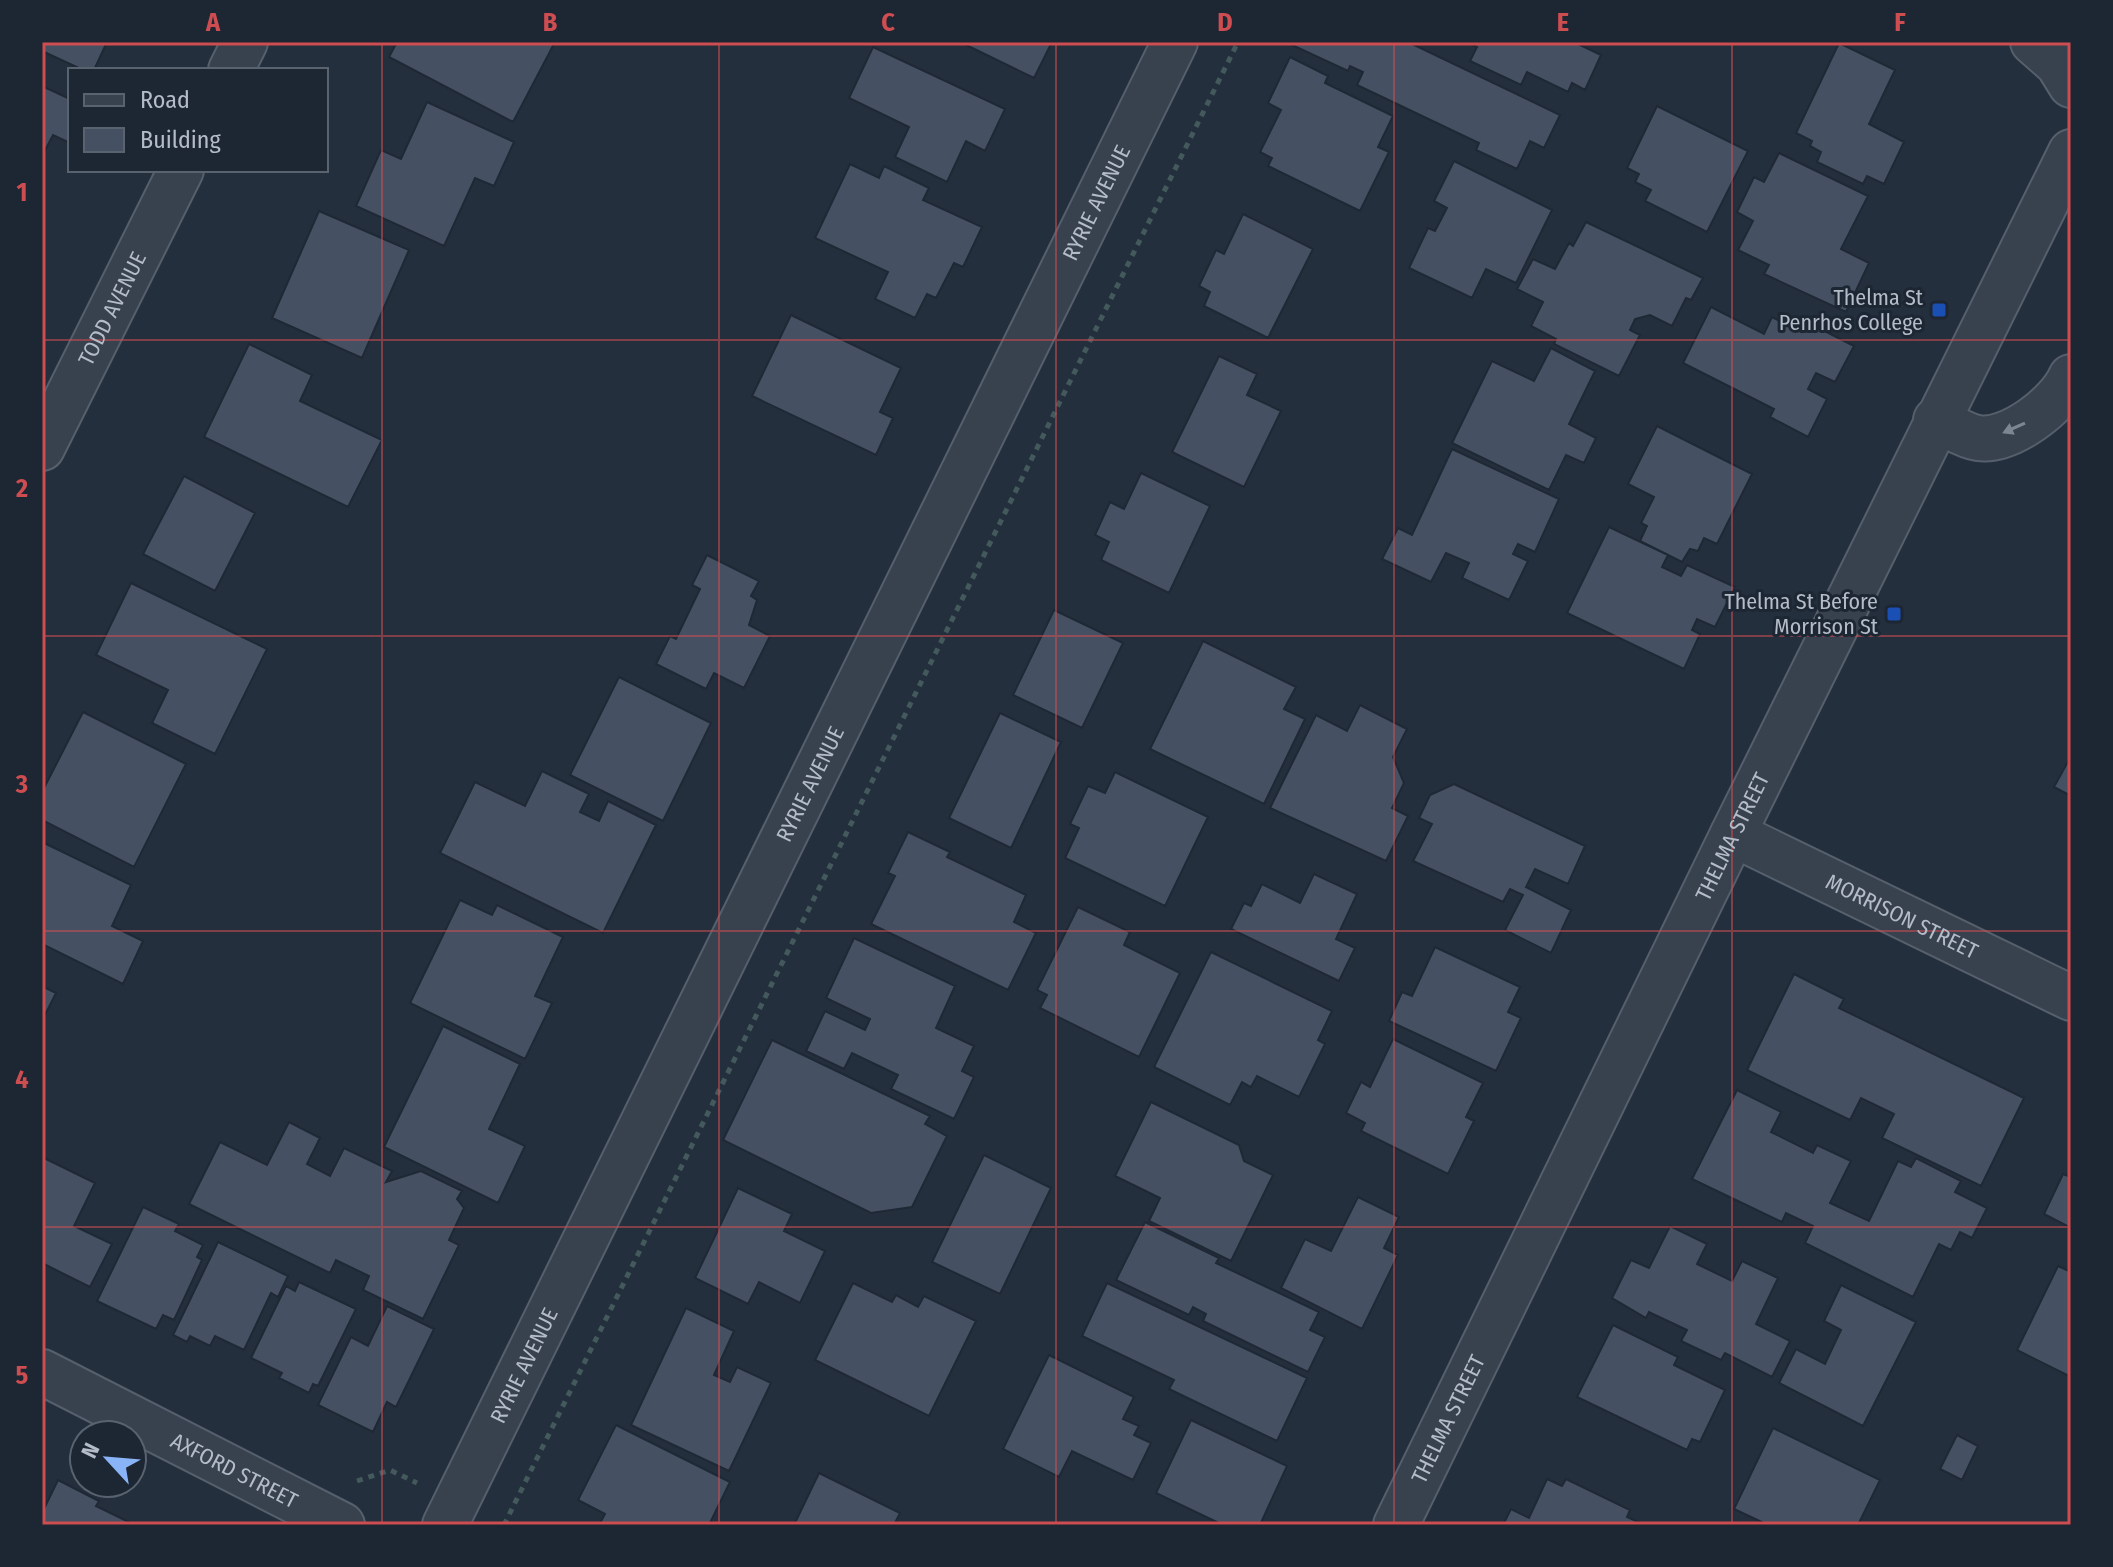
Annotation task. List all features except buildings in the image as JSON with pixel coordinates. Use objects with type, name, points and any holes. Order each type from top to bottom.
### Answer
[{"type":"street","points":[[232,68],[245,42]]},
{"type":"street","name":"RYRIE AVENUE","points":[[445,1525],[1175,42]]},
{"type":"street","points":[[2033,42],[2058,64],[2071,85]]},
{"type":"street","name":"THELMA STREET","points":[[1396,1525],[1936,420],[2071,152]]},
{"type":"street","name":"TODD AVENUE","points":[[42,448],[180,172]]},
{"type":"street","points":[[1936,420],[1979,438],[2008,432],[2039,416],[2071,377]]},
{"type":"street","name":"MORRISON STREET","points":[[1733,834],[2071,998]]},
{"type":"street","name":"AXFORD STREET","points":[[42,1372],[342,1525]]},
{"type":"path","points":[[504,1525],[1238,42]]},
{"type":"place","name":"Thelma St Penrhos College","points":[[1939,310]]},
{"type":"place","name":"Thelma St Before Morrison St","points":[[1894,614]]}]
